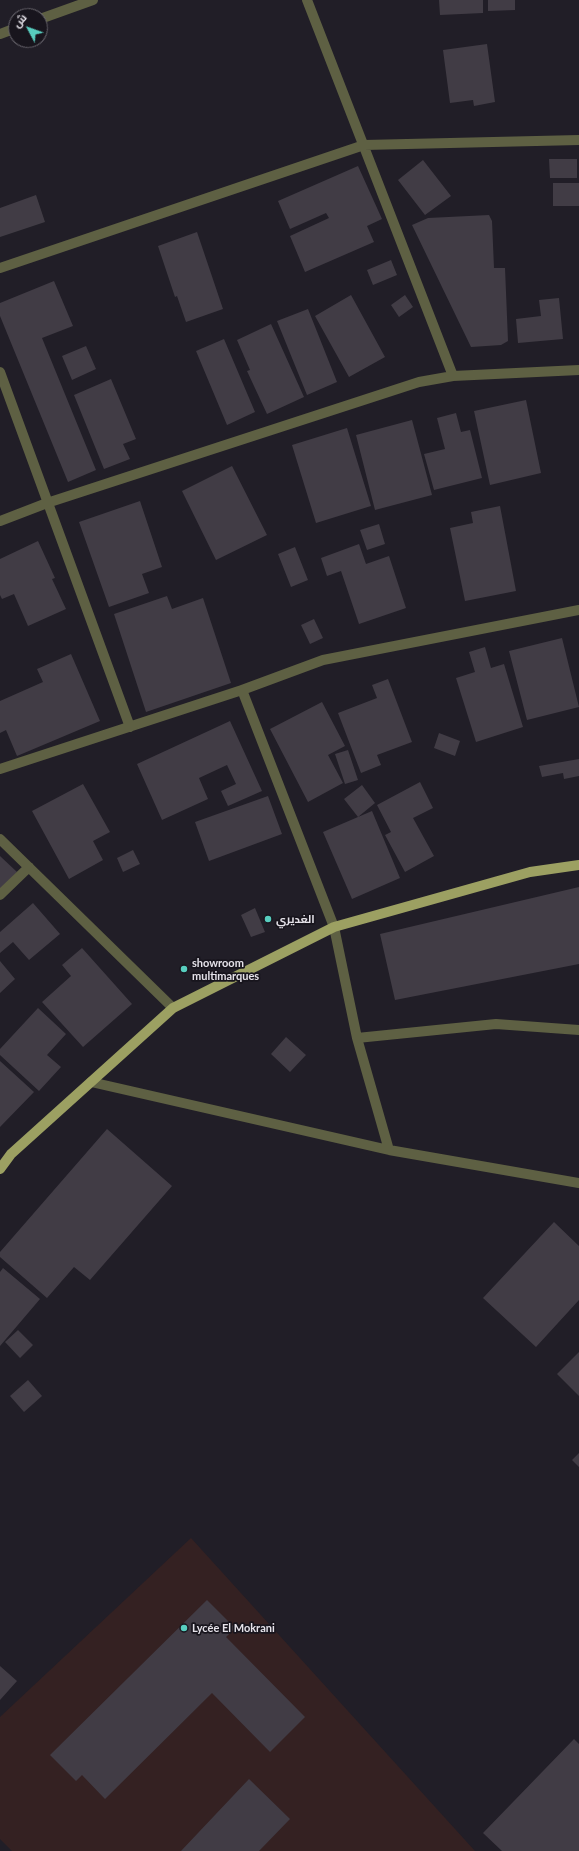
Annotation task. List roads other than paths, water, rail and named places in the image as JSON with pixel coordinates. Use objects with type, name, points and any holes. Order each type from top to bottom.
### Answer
[{"type":"main road","points":[[0,1169],[11,1154],[173,1008],[334,927],[530,872],[579,865]]},
{"type":"street","points":[[48,16],[80,2],[94,0]]},
{"type":"street","points":[[307,0],[453,376]]},
{"type":"street","points":[[0,268],[364,145],[579,140]]},
{"type":"street","points":[[0,521],[47,503],[419,382],[453,376],[579,370]]},
{"type":"street","points":[[0,372],[130,727]]},
{"type":"street","points":[[0,769],[242,690],[323,660],[579,610]]},
{"type":"street","points":[[242,690],[334,927],[357,1038],[389,1150]]},
{"type":"street","points":[[0,839],[173,1008]]},
{"type":"street","points":[[0,895],[29,867]]},
{"type":"street","points":[[357,1038],[496,1024],[579,1030]]},
{"type":"street","points":[[91,1082],[389,1150],[579,1184]]},
{"type":"place","name":"الغديري","points":[[268,919]]},
{"type":"place","name":"showroom multimarques","points":[[184,969]]},
{"type":"place","name":"Lycée El Mokrani","points":[[184,1628]]}]
